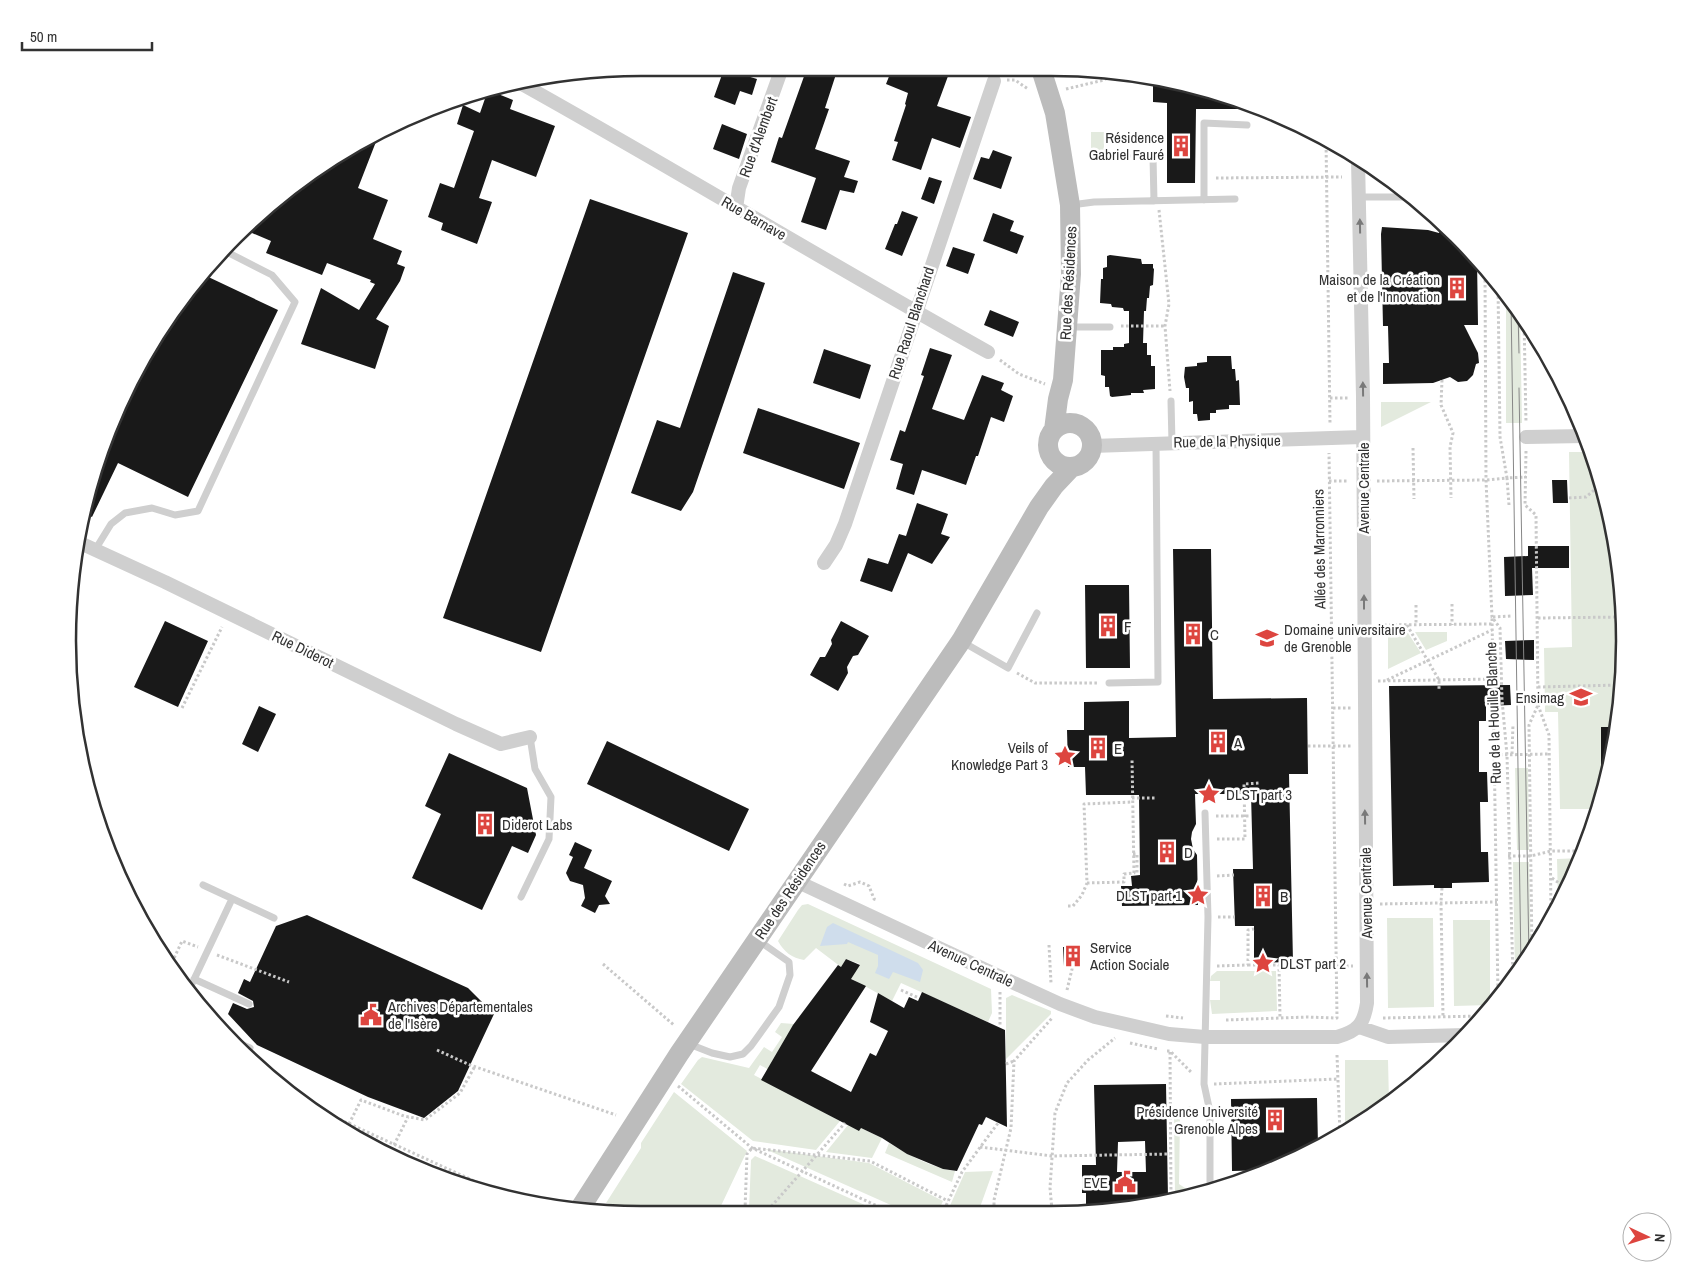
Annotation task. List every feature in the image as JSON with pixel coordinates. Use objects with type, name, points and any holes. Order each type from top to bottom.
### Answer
[{"type":"street","name":"Rue d'Alembert","points":[[736,208],[739,188],[779,76]]},
{"type":"street","name":"Rue des Résidences","points":[[1043,76],[1056,113],[1070,205],[1071,274],[1067,327],[1058,384],[1054,430]]},
{"type":"street","name":"Rue Raoul Blanchard","points":[[824,563],[836,545],[845,524],[994,81]]},
{"type":"street","name":"Rue Barnave","points":[[528,88],[915,312],[988,352]]},
{"type":"street","name":"Avenue Centrale","points":[[796,881],[1060,1004],[1095,1017],[1170,1034],[1205,1037],[1337,1037],[1349,1034],[1359,1027],[1366,1016],[1367,1003],[1363,397],[1358,167]]},
{"type":"street","name":"Rue des Résidences","points":[[1058,384],[1074,424]]},
{"type":"street","points":[[1074,424],[1085,429],[1089,434],[1092,446],[1091,452],[1084,462],[1080,466],[1071,468],[1059,465],[1053,459],[1048,448],[1048,442],[1054,430],[1059,426],[1074,424]]},
{"type":"street","points":[[1526,437],[1577,436]]},
{"type":"street","name":"Rue de la Physique","points":[[1092,446],[1362,438]]},
{"type":"street","name":"Rue des Résidences","points":[[1002,570],[1053,459]]},
{"type":"street","name":"Rue des Résidences","points":[[573,1202],[687,1043],[756,939],[961,641],[1039,507],[1054,486],[1071,468]]},
{"type":"street","name":"Rue Diderot","points":[[85,545],[501,744],[530,737]]},
{"type":"street","points":[[1359,1027],[1388,1037],[1454,1036]]},
{"type":"lane","points":[[1204,200],[1204,124],[1247,125]]},
{"type":"lane","points":[[1153,156],[1154,201]]},
{"type":"lane","points":[[1359,197],[1400,197]]},
{"type":"lane","points":[[1070,205],[1094,202],[1236,199]]},
{"type":"lane","points":[[95,550],[111,524],[125,513],[152,508],[176,515],[198,510],[295,302],[272,275],[231,254]]},
{"type":"lane","points":[[1067,327],[1110,327]]},
{"type":"lane","points":[[1171,401],[1172,443]]},
{"type":"lane","points":[[1109,683],[1158,682],[1156,443]]},
{"type":"lane","points":[[961,641],[1008,668],[1037,613]]},
{"type":"lane","points":[[521,897],[549,839],[551,797],[535,770],[530,737]]},
{"type":"lane","points":[[1205,815],[1208,917],[1204,1084],[1210,1112],[1210,1183]]},
{"type":"lane","points":[[203,885],[274,918]]},
{"type":"lane","points":[[192,984],[232,899]]},
{"type":"lane","points":[[687,1043],[712,1054],[730,1057],[743,1054],[779,1007],[790,975],[789,962],[756,939]]},
{"type":"lane","points":[[194,979],[249,1004]]},
{"type":"path","points":[[1063,90],[1106,79]]},
{"type":"path","points":[[994,81],[1015,80],[1030,90]]},
{"type":"path","name":"Allée des Marronniers","points":[[1280,1018],[1337,1018],[1326,148]]},
{"type":"path","points":[[1104,156],[1153,156]]},
{"type":"path","points":[[1204,178],[1342,177]]},
{"type":"path","points":[[1160,217],[1169,304],[1165,326],[1170,387]]},
{"type":"path","name":"Rue de la Houille Blanche","points":[[1485,280],[1486,480],[1492,617],[1500,628],[1513,967]]},
{"type":"path","points":[[1498,297],[1500,437],[1507,478],[1509,505]]},
{"type":"path","points":[[1130,326],[1165,326]]},
{"type":"path","points":[[1524,332],[1526,505],[1536,515],[1538,705],[1548,735],[1552,902]]},
{"type":"path","points":[[988,352],[1019,374],[1058,384]]},
{"type":"path","points":[[1442,380],[1441,405],[1453,433],[1450,447],[1452,498]]},
{"type":"path","points":[[1330,398],[1351,398]]},
{"type":"path","points":[[1413,448],[1414,499]]},
{"type":"path","points":[[1374,481],[1486,480],[1526,477]]},
{"type":"path","points":[[1329,481],[1350,481]]},
{"type":"path","points":[[1569,498],[1586,496],[1595,488]]},
{"type":"path","points":[[1416,604],[1416,625]]},
{"type":"path","points":[[1452,604],[1452,625]]},
{"type":"path","points":[[1498,986],[1492,617],[1511,616]]},
{"type":"path","points":[[1538,618],[1615,617]]},
{"type":"path","points":[[1376,626],[1492,624]]},
{"type":"path","points":[[1407,625],[1439,680],[1439,689]]},
{"type":"path","points":[[182,708],[222,627]]},
{"type":"path","points":[[1384,681],[1492,630]]},
{"type":"path","points":[[1008,668],[1035,683],[1109,683]]},
{"type":"path","points":[[1364,682],[1493,679]]},
{"type":"path","points":[[1538,687],[1614,685]]},
{"type":"path","points":[[1532,937],[1529,725],[1538,705]]},
{"type":"path","points":[[1332,708],[1357,708]]},
{"type":"path","points":[[1512,754],[1513,724]]},
{"type":"path","points":[[1308,746],[1354,746]]},
{"type":"path","points":[[1494,755],[1549,754]]},
{"type":"path","points":[[1086,883],[1124,882],[1124,874],[1134,873],[1132,758]]},
{"type":"path","points":[[1206,839],[1246,839],[1244,784],[1260,783]]},
{"type":"path","points":[[1068,906],[1073,906],[1082,895],[1086,883],[1084,804],[1156,798]]},
{"type":"path","points":[[1205,815],[1251,816]]},
{"type":"path","points":[[1508,856],[1531,856],[1551,850],[1575,851]]},
{"type":"path","points":[[1133,854],[1137,854],[1137,873]]},
{"type":"path","points":[[1552,878],[1561,884]]},
{"type":"path","points":[[839,883],[848,886],[860,882],[869,886],[874,899],[882,903]]},
{"type":"path","points":[[1442,888],[1444,1036]]},
{"type":"path","points":[[1378,913],[1378,904],[1497,902]]},
{"type":"path","points":[[1248,965],[1248,930],[1254,929]]},
{"type":"path","points":[[174,959],[182,941],[289,982]]},
{"type":"path","points":[[1049,946],[1051,983]]},
{"type":"path","points":[[604,964],[675,1026]]},
{"type":"path","points":[[1067,990],[1073,965]]},
{"type":"path","points":[[1163,1016],[1206,1020],[1280,1018],[1279,965],[1206,966]]},
{"type":"path","points":[[1336,966],[1357,966]]},
{"type":"path","points":[[1042,979],[1076,993]]},
{"type":"path","points":[[1000,989],[1000,1027]]},
{"type":"path","points":[[902,990],[919,998]]},
{"type":"path","points":[[1006,1064],[1014,1061],[1056,1013]]},
{"type":"path","points":[[1380,1018],[1473,1016]]},
{"type":"path","points":[[1052,1206],[1050,1188],[1055,1113],[1067,1083],[1088,1060],[1115,1038]]},
{"type":"path","points":[[437,1050],[475,1066],[616,1114]]},
{"type":"path","points":[[1171,1193],[1170,1052],[1204,1084],[1338,1079]]},
{"type":"path","points":[[1338,1055],[1340,1126]]},
{"type":"path","points":[[994,1206],[1006,1150],[1014,1061]]},
{"type":"path","points":[[470,1179],[349,1124],[361,1100],[408,1117],[424,1120],[460,1093],[475,1066]]},
{"type":"path","points":[[674,1084],[752,1148],[877,1206]]},
{"type":"path","points":[[394,1145],[408,1117]]},
{"type":"path","points":[[771,1206],[845,1123]]},
{"type":"path","points":[[946,1206],[962,1172],[998,1123]]},
{"type":"path","points":[[980,1147],[1052,1156],[1170,1154]]},
{"type":"path","points":[[752,1148],[870,1161],[948,1201]]},
{"type":"path","points":[[745,1206],[747,1154],[752,1148]]},
{"type":"shaded area","points":[[1091,132],[1104,132],[1104,158],[1091,158]]},
{"type":"shaded area","points":[[1506,307],[1520,326],[1522,423],[1506,423]]},
{"type":"shaded area","points":[[1381,402],[1431,402],[1381,427]]},
{"type":"shaded area","points":[[1569,452],[1583,452],[1597,495],[1605,531],[1615,604],[1616,641],[1611,715],[1609,727],[1601,728],[1602,766],[1590,809],[1560,809],[1558,712],[1545,712],[1544,648],[1572,647]]},
{"type":"shaded area","points":[[1415,632],[1447,632],[1447,641],[1426,650]]},
{"type":"shaded area","points":[[1388,633],[1408,633],[1421,653],[1388,669]]},
{"type":"shaded area","points":[[1515,768],[1528,768],[1529,850],[1517,850]]},
{"type":"shaded area","points":[[1572,858],[1558,891],[1557,859]]},
{"type":"shaded area","points":[[1513,862],[1529,862],[1531,939],[1515,963]]},
{"type":"shaded area","points":[[808,904],[991,989],[992,1013],[988,1022],[901,983],[892,1001],[850,978],[860,964],[846,959],[841,967],[816,948],[804,960],[789,954],[778,941],[802,905]]},
{"type":"shaded area","points":[[1387,918],[1433,918],[1434,1007],[1388,1008]]},
{"type":"shaded area","points":[[1453,920],[1490,920],[1490,996],[1482,1005],[1454,1006]]},
{"type":"shaded area","points":[[1217,971],[1276,971],[1277,1011],[1212,1014],[1210,1000],[1220,1000],[1220,981],[1210,981],[1211,976]]},
{"type":"shaded area","points":[[1012,995],[1051,1011],[1051,1014],[1006,1059],[1006,998]]},
{"type":"shaded area","points":[[781,1023],[794,1024],[771,1063],[769,1070],[760,1065],[754,1075],[840,1121],[816,1150],[753,1141],[681,1084],[702,1057],[749,1068],[764,1047],[772,1052],[782,1037],[775,1032]]},
{"type":"shaded area","points":[[1345,1060],[1388,1060],[1389,1094],[1345,1123]]},
{"type":"shaded area","points":[[674,1092],[747,1151],[721,1206],[641,1206],[606,1203],[641,1148],[641,1143]]},
{"type":"shaded area","points":[[1190,1106],[1195,1116],[1180,1117],[1179,1184],[1187,1189],[1175,1192],[1174,1113]]},
{"type":"shaded area","points":[[848,1125],[861,1128],[882,1138],[872,1158],[826,1152]]},
{"type":"shaded area","points":[[889,1143],[929,1164],[955,1171],[952,1182],[885,1153]]},
{"type":"shaded area","points":[[765,1149],[869,1163],[943,1201],[941,1206],[893,1206]]},
{"type":"shaded area","points":[[755,1156],[867,1206],[749,1206],[751,1160]]},
{"type":"shaded area","points":[[993,1171],[980,1206],[950,1206],[965,1172]]},
{"type":"water","points":[[833,923],[918,963],[923,970],[920,982],[893,972],[889,979],[875,973],[878,966],[878,955],[848,942],[847,944],[820,946],[827,927]]},
{"type":"building","points":[[722,76],[747,76],[757,79],[752,95],[740,91],[735,105],[714,97]]},
{"type":"building","points":[[804,76],[835,76],[825,108],[829,109],[815,149],[850,161],[844,177],[858,181],[854,193],[840,190],[826,230],[801,222],[816,178],[771,162],[779,137],[782,138]]},
{"type":"building","points":[[889,76],[948,76],[937,106],[971,117],[960,148],[932,138],[921,170],[892,160],[898,142],[894,141],[908,93],[886,84]]},
{"type":"building","name":"Résidence Gabriel Fauré","points":[[1153,86],[1197,95],[1241,109],[1196,109],[1195,183],[1167,183],[1167,103],[1153,102]]},
{"type":"building","points":[[499,94],[513,100],[510,109],[555,126],[536,177],[492,160],[479,198],[492,202],[477,244],[441,230],[443,223],[428,217],[440,183],[454,188],[474,131],[457,124],[463,105],[480,113],[485,98]]},
{"type":"building","points":[[722,124],[747,134],[739,159],[713,149]]},
{"type":"building","points":[[376,143],[358,188],[388,200],[373,239],[402,251],[397,264],[405,267],[400,281],[376,319],[389,326],[375,369],[301,344],[321,288],[359,310],[375,284],[370,282],[371,280],[327,263],[322,275],[266,253],[271,241],[252,233],[297,193],[327,171]]},
{"type":"building","points":[[993,150],[1012,157],[1001,189],[973,179],[981,157],[989,159]]},
{"type":"building","points":[[929,177],[942,181],[934,204],[921,199]]},
{"type":"building","points":[[590,199],[688,233],[541,652],[443,618]]},
{"type":"building","points":[[902,211],[918,217],[902,256],[885,249]]},
{"type":"building","points":[[993,213],[1014,221],[1010,231],[1024,236],[1017,254],[983,241]]},
{"type":"building","name":"Maison de la Création et de l'Innovation","points":[[1382,227],[1428,230],[1439,233],[1477,270],[1478,325],[1464,325],[1478,353],[1479,363],[1476,364],[1473,375],[1467,381],[1458,382],[1450,377],[1433,383],[1383,384],[1383,363],[1389,363],[1388,326],[1383,326]]},
{"type":"building","points":[[953,247],[975,254],[968,274],[946,266]]},
{"type":"building","points":[[1107,256],[1141,259],[1142,264],[1153,264],[1153,285],[1150,286],[1146,311],[1144,311],[1143,343],[1147,343],[1147,355],[1151,355],[1151,366],[1155,366],[1155,389],[1143,390],[1144,393],[1131,393],[1131,395],[1112,397],[1110,396],[1109,387],[1105,387],[1105,376],[1101,375],[1101,350],[1113,350],[1113,347],[1124,347],[1124,344],[1129,343],[1129,311],[1124,311],[1123,308],[1112,307],[1111,304],[1100,303],[1103,268],[1107,267]]},
{"type":"building","points":[[733,272],[765,283],[693,492],[681,511],[631,493],[657,420],[680,428]]},
{"type":"building","points":[[209,277],[278,310],[188,497],[118,463],[92,517],[90,516],[95,495],[106,459],[134,391],[171,327]]},
{"type":"building","points":[[990,310],[1019,322],[1013,337],[984,325]]},
{"type":"building","points":[[930,348],[952,355],[932,409],[964,420],[982,375],[1004,383],[1001,390],[1013,396],[1004,422],[991,417],[966,485],[922,470],[914,495],[896,489],[903,464],[890,460],[900,430],[905,432],[924,376],[921,375]]},
{"type":"building","points":[[824,349],[871,365],[860,399],[813,383]]},
{"type":"building","points":[[1207,356],[1231,356],[1232,369],[1235,369],[1236,381],[1239,380],[1240,405],[1229,405],[1229,409],[1216,410],[1216,413],[1210,413],[1210,420],[1198,421],[1197,414],[1193,414],[1193,401],[1189,402],[1189,388],[1186,388],[1184,377],[1185,367],[1197,366],[1197,363],[1207,362]]},
{"type":"building","points":[[758,408],[860,443],[844,489],[743,453]]},
{"type":"building","points":[[1552,480],[1567,480],[1568,503],[1553,503]]},
{"type":"building","points":[[917,503],[948,514],[941,534],[950,537],[932,564],[908,553],[892,592],[860,581],[868,558],[888,564],[899,534],[906,536]]},
{"type":"building","points":[[1528,546],[1569,546],[1569,568],[1532,568],[1533,595],[1505,596],[1504,557],[1528,556]]},
{"type":"building","points":[[1173,549],[1211,549],[1213,699],[1307,698],[1308,774],[1289,774],[1293,962],[1254,963],[1254,926],[1235,926],[1233,869],[1253,869],[1251,794],[1195,794],[1196,824],[1191,839],[1193,849],[1197,855],[1198,905],[1122,906],[1121,886],[1132,886],[1131,876],[1140,875],[1139,795],[1086,795],[1085,767],[1068,767],[1067,730],[1084,730],[1084,702],[1129,701],[1129,738],[1176,737]]},
{"type":"building","name":"F","points":[[1085,585],[1129,585],[1130,668],[1086,668]]},
{"type":"building","points":[[165,621],[208,641],[178,707],[134,687]]},
{"type":"building","points":[[841,621],[869,636],[858,655],[853,656],[847,667],[848,673],[838,691],[810,675],[820,657],[825,657]]},
{"type":"building","points":[[1534,640],[1534,660],[1506,659],[1505,641]]},
{"type":"building","points":[[1510,685],[1511,705],[1486,706],[1486,721],[1479,721],[1479,772],[1487,772],[1488,802],[1480,802],[1481,852],[1488,852],[1489,882],[1452,883],[1452,888],[1434,888],[1434,885],[1393,886],[1389,686]]},
{"type":"building","points":[[259,706],[276,714],[258,752],[242,744]]},
{"type":"building","points":[[1601,727],[1609,727],[1605,751],[1601,769]]},
{"type":"building","points":[[607,741],[749,809],[729,851],[587,784]]},
{"type":"building","name":"Diderot Labs","points":[[449,753],[527,788],[536,835],[528,853],[512,846],[482,910],[412,878],[441,814],[425,806]]},
{"type":"building","points":[[575,842],[592,850],[584,868],[612,881],[605,896],[610,904],[599,905],[595,913],[581,906],[585,898],[583,885],[570,881],[566,873],[573,857],[569,855]]},
{"type":"building","name":"Archives Départementales de l'Isère","points":[[307,915],[468,988],[494,1014],[458,1091],[424,1118],[368,1097],[257,1045],[228,1014],[233,1003],[247,1009],[254,1007],[253,1001],[238,993],[244,979],[250,982],[276,926]]},
{"type":"building","name":"Service Action Sociale","points":[[1063,947],[1081,947],[1082,965],[1064,966]]},
{"type":"building","points":[[846,959],[860,965],[851,979],[866,986],[811,1071],[851,1092],[870,1053],[876,1056],[888,1031],[870,1022],[878,993],[904,1008],[909,997],[918,1001],[922,992],[1005,1030],[1007,1127],[986,1117],[982,1125],[979,1124],[957,1171],[943,1169],[907,1154],[882,1138],[861,1128],[859,1131],[761,1080],[793,1025],[838,965],[841,967]]},
{"type":"building","points":[[1166,1084],[1168,1193],[1086,1205],[1086,1193],[1082,1193],[1082,1165],[1096,1165],[1094,1085]],"holes":[[[1145,1141],[1146,1172],[1117,1172],[1118,1142]]]},
{"type":"building","name":"Présidence Université Grenoble Alpes","points":[[1317,1098],[1318,1139],[1301,1148],[1247,1171],[1232,1171],[1231,1099]]},
{"type":"tram line","points":[[1511,314],[1521,955]]},
{"type":"tram line","points":[[1518,323],[1519,353]]},
{"type":"tram line","points":[[1519,388],[1529,942]]},
{"type":"place","name":"Résidence Gabriel Fauré","points":[[1181,146]]},
{"type":"place","name":"Maison de la Création et de l'Innovation","points":[[1457,288]]},
{"type":"place","name":"F","points":[[1108,626]]},
{"type":"place","name":"C","points":[[1193,634]]},
{"type":"place","name":"Domaine universitaire de Grenoble","points":[[1267,638]]},
{"type":"place","name":"Ensimag","points":[[1581,697]]},
{"type":"place","name":"A","points":[[1218,742]]},
{"type":"place","name":"E","points":[[1098,748]]},
{"type":"place","name":"Veils of Knowledge Part 3","points":[[1065,756]]},
{"type":"place","name":"DLST part 3","points":[[1209,794]]},
{"type":"place","name":"Diderot Labs","points":[[485,824]]},
{"type":"place","name":"D","points":[[1167,852]]},
{"type":"place","name":"DLST part 1","points":[[1198,895]]},
{"type":"place","name":"B","points":[[1263,896]]},
{"type":"place","name":"Service Action Sociale","points":[[1073,956]]},
{"type":"place","name":"DLST part 2","points":[[1263,963]]},
{"type":"place","name":"Archives Départementales de l'Isère","points":[[371,1015]]},
{"type":"place","name":"Présidence Université Grenoble Alpes","points":[[1275,1120]]},
{"type":"place","name":"EVE","points":[[1125,1182]]}]
